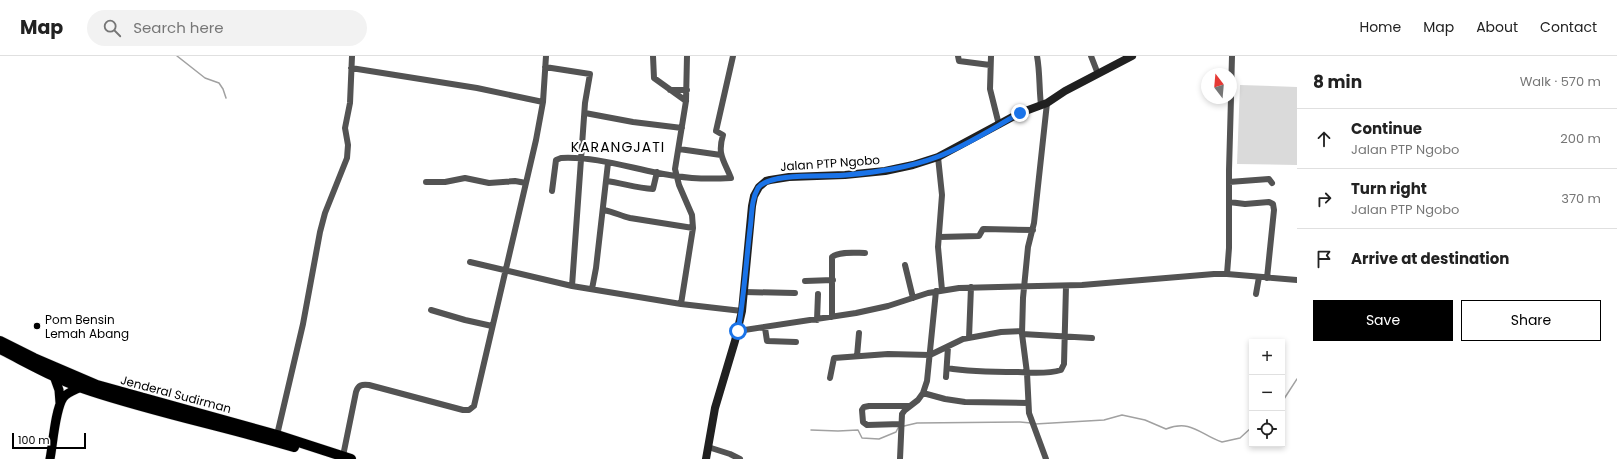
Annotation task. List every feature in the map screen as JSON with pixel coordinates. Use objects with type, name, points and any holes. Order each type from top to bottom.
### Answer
[{"type":"highway","name":"Jenderal Sudirman","points":[[0,341],[34,358],[97,385],[277,435],[347,457]]},
{"type":"highway","name":"Jenderal Sudirman","points":[[0,349],[54,376],[81,387],[152,410],[286,445],[330,459]]},
{"type":"main road","name":"Jalan PTP Ngobo","points":[[706,459],[715,408],[738,331],[742,312],[752,206],[756,192],[762,183],[774,179],[790,177],[845,175],[885,171],[913,165],[938,157],[1020,113],[1044,104],[1065,91],[1132,56]]},
{"type":"main road","points":[[50,459],[60,403],[59,390],[54,376]]},
{"type":"main road","points":[[60,403],[66,394],[81,387]]},
{"type":"street","points":[[277,435],[303,324],[321,226],[347,158],[348,145],[345,128],[350,103],[352,56]]},
{"type":"street","points":[[347,457],[356,392],[361,385],[369,385],[463,410],[472,408],[526,183],[543,102],[546,56]]},
{"type":"street","points":[[653,56],[653,76],[686,101]]},
{"type":"street","points":[[681,304],[693,228],[692,215],[676,176],[675,169],[686,101],[687,56]]},
{"type":"street","points":[[552,191],[556,160],[565,158],[608,163],[676,176],[720,179],[731,178],[721,155],[720,147],[723,135],[717,133],[716,129],[733,56]]},
{"type":"street","points":[[958,56],[959,61],[990,65]]},
{"type":"street","points":[[991,56],[990,89],[999,125]]},
{"type":"street","points":[[1036,56],[1039,72],[1038,83],[1044,104],[1033,230],[1028,247],[1022,332],[1030,418],[1046,459]]},
{"type":"street","points":[[1091,56],[1098,74]]},
{"type":"street","points":[[1232,56],[1232,68]]},
{"type":"street","points":[[545,67],[590,74],[585,113],[572,286]]},
{"type":"street","points":[[351,68],[470,87],[543,102]]},
{"type":"street","points":[[670,90],[687,90]]},
{"type":"street","points":[[1227,274],[1229,248],[1231,104]]},
{"type":"street","points":[[585,113],[634,122],[682,128]]},
{"type":"street","points":[[679,149],[721,155]]},
{"type":"street","points":[[900,459],[902,433],[901,424],[903,412],[918,400],[923,393],[928,376],[932,322],[939,291],[938,258],[942,200],[938,157]]},
{"type":"street","points":[[592,289],[604,210],[608,163]]},
{"type":"street","points":[[606,181],[620,182],[629,186],[653,189],[657,172]]},
{"type":"street","points":[[426,182],[445,182],[465,178],[489,182],[515,181],[526,183]]},
{"type":"street","points":[[1229,182],[1269,179],[1272,183]]},
{"type":"street","points":[[1229,202],[1252,204],[1269,202],[1274,206],[1267,278]]},
{"type":"street","points":[[604,210],[630,218],[693,228]]},
{"type":"street","points":[[939,237],[978,236],[984,228],[1033,230]]},
{"type":"street","points":[[832,317],[832,257],[834,255],[865,253]]},
{"type":"street","points":[[470,262],[572,286],[681,304],[742,312]]},
{"type":"street","points":[[905,265],[913,298]]},
{"type":"street","points":[[738,331],[817,320],[879,308],[939,291],[971,287],[1066,286],[1227,274],[1297,280]]},
{"type":"street","points":[[1256,294],[1259,277]]},
{"type":"street","points":[[805,281],[833,280]]},
{"type":"street","points":[[946,368],[961,371],[1027,373],[1056,371],[1063,368],[1066,286]]},
{"type":"street","points":[[969,338],[971,287]]},
{"type":"street","points":[[744,292],[795,293]]},
{"type":"street","points":[[817,320],[818,294]]},
{"type":"street","points":[[431,310],[492,326]]},
{"type":"street","points":[[765,328],[767,342],[796,342]]},
{"type":"street","points":[[830,378],[834,358],[888,354],[930,355],[969,338],[1022,332],[1064,337],[1092,338]]},
{"type":"street","points":[[857,356],[859,333]]},
{"type":"street","points":[[946,377],[948,347]]},
{"type":"street","points":[[923,393],[945,399],[965,402],[1028,403]]},
{"type":"street","points":[[901,424],[867,425],[863,420],[862,410],[864,407],[869,406],[910,406]]},
{"type":"street","points":[[708,446],[740,459]]},
{"type":"shaded area","points":[[1240,85],[1297,87],[1297,165],[1237,164]]},
{"type":"waterway","points":[[177,56],[205,78],[219,83],[226,98]]},
{"type":"waterway","points":[[1285,397],[1297,379]]},
{"type":"waterway","points":[[1035,424],[1104,420],[1122,415],[1145,420],[1166,429],[1175,426],[1189,427],[1222,442],[1240,438],[1249,430]]},
{"type":"waterway","points":[[904,426],[917,423],[1031,423]]},
{"type":"waterway","points":[[811,430],[858,430],[862,438],[879,439],[896,432],[900,427]]},
{"type":"place","name":"Pom Bensin Lemah Abang","points":[[37,326]]},
{"type":"district","name":"KARANGJATI","points":[[618,147]]},
{"type":"route","points":[[738,331],[742,312],[752,206],[754,196],[762,183],[774,179],[790,177],[866,173],[885,171],[913,165],[943,155],[1020,113]]}]
